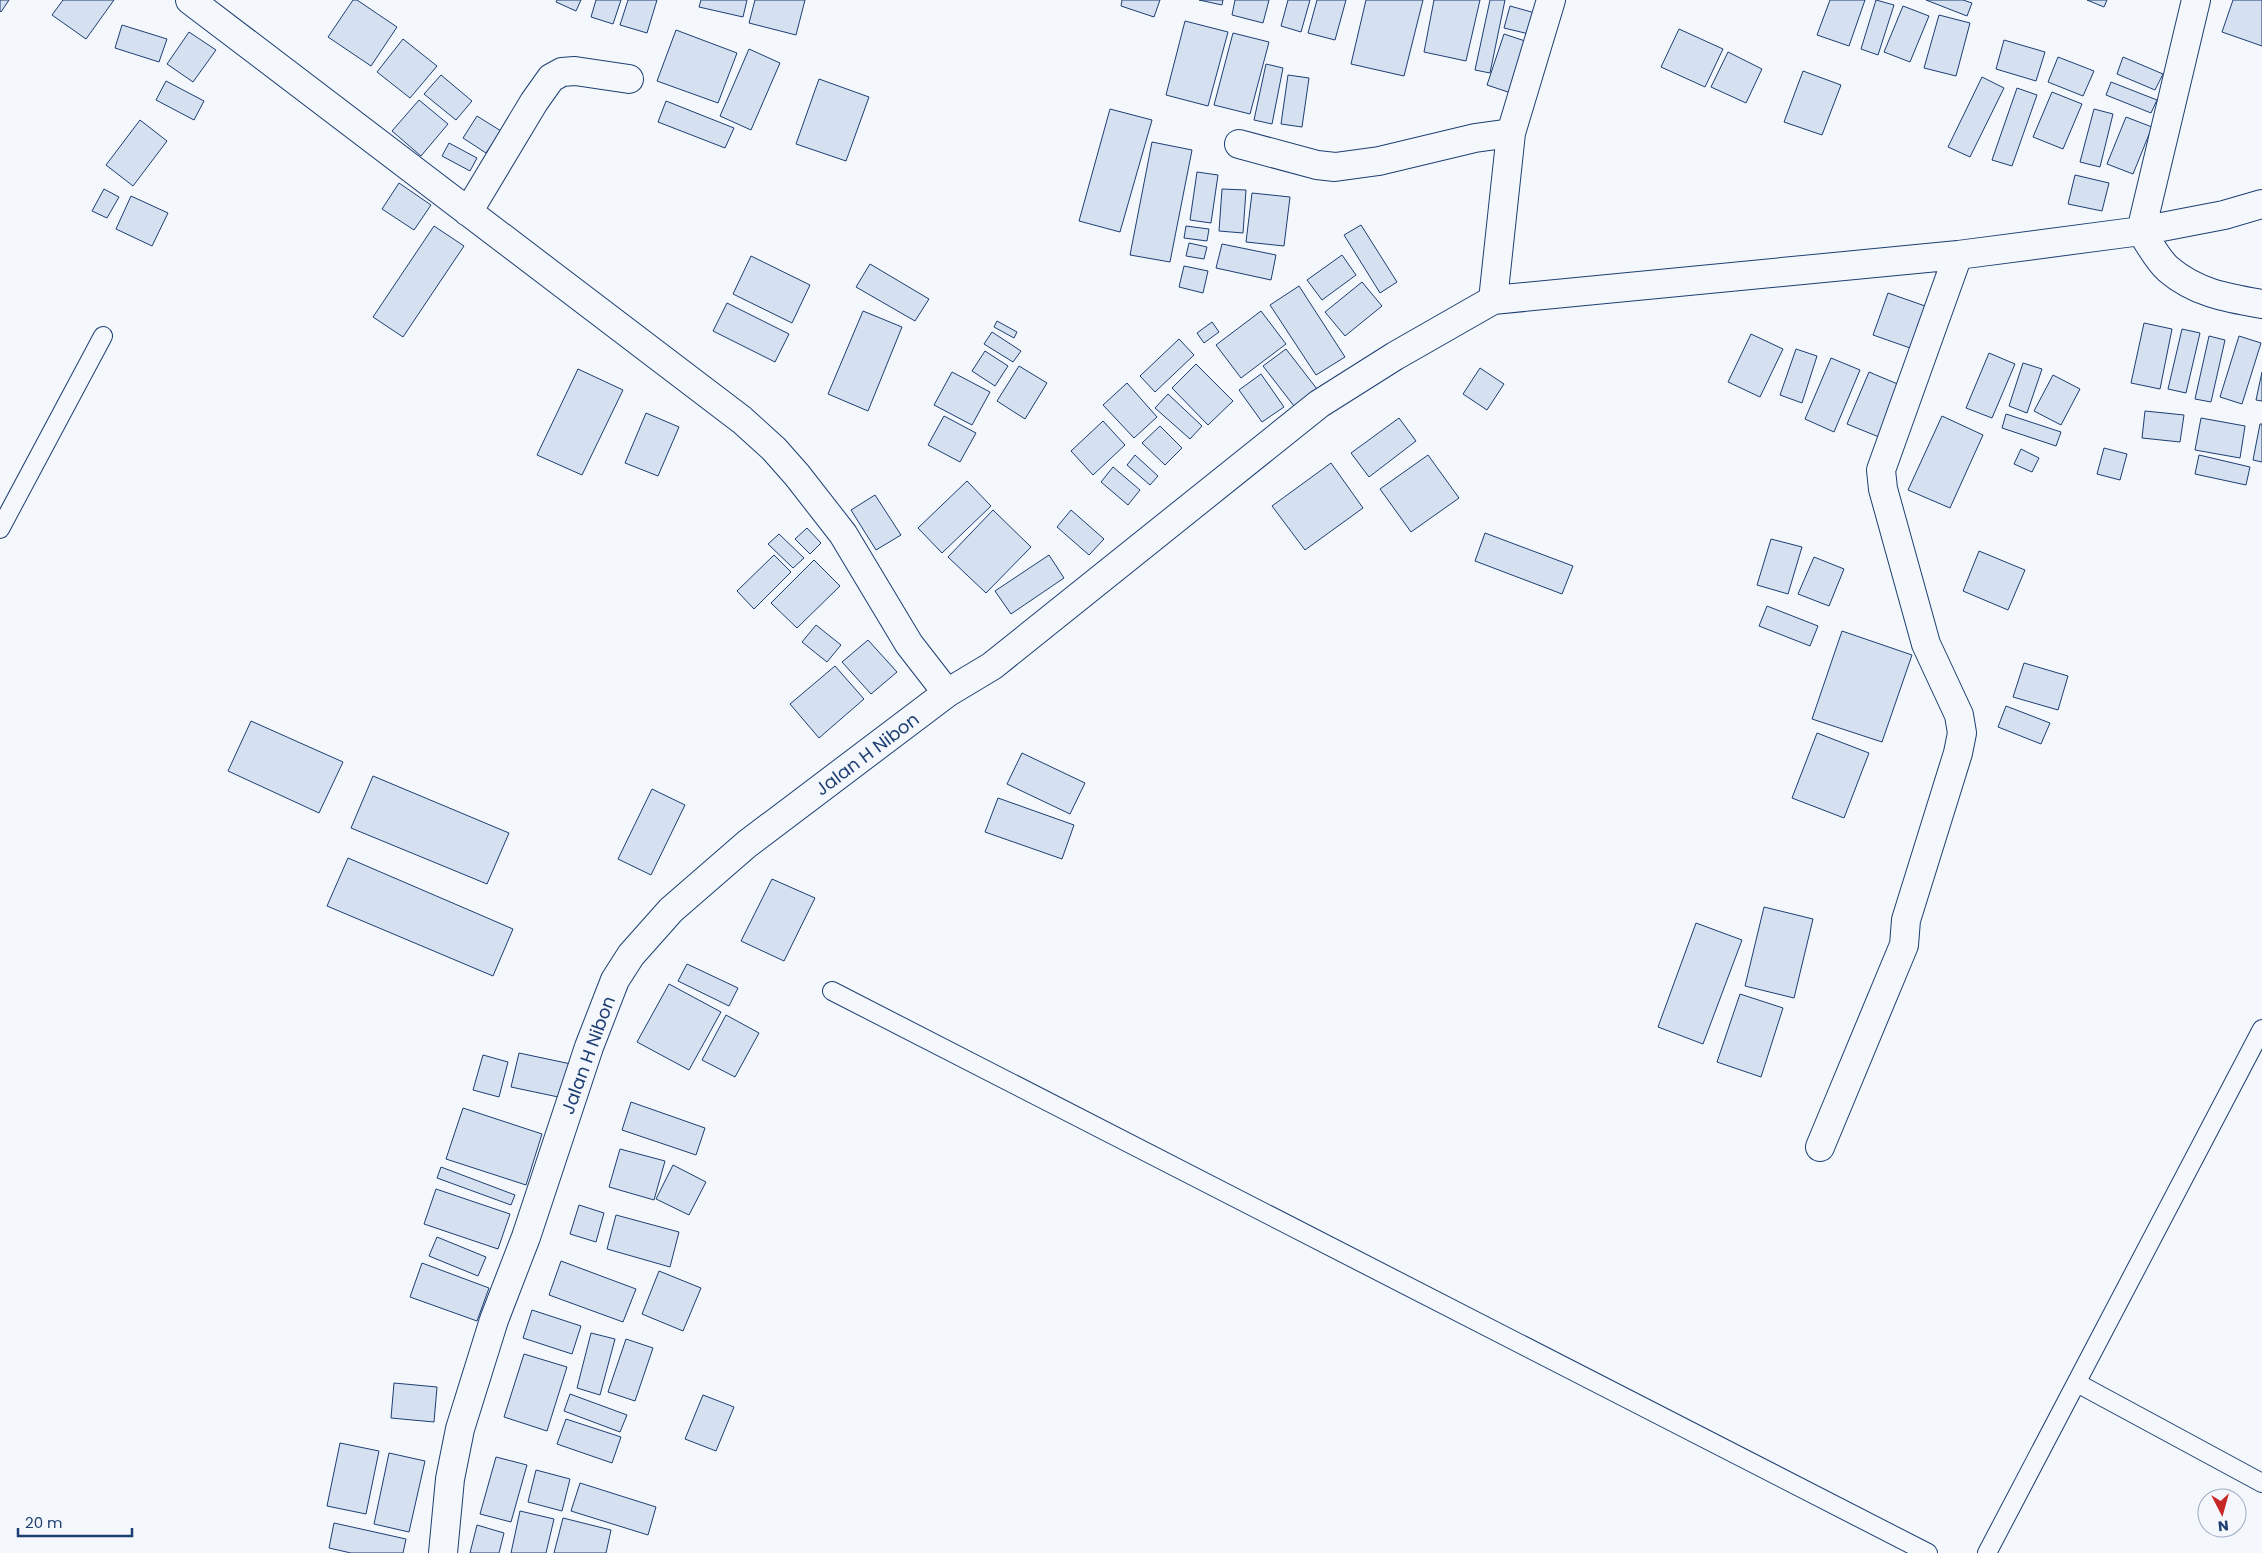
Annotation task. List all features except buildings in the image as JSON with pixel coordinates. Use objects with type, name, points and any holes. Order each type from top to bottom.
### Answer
[{"type":"street","points":[[190,0],[742,420],[774,449],[843,534],[909,644],[948,693]]},
{"type":"street","points":[[1551,0],[1512,132],[1494,300],[1958,254],[2141,231],[2224,215],[2262,204]]},
{"type":"street","points":[[2196,0],[2141,231],[2167,268],[2187,282],[2214,296],[2262,304]]},
{"type":"street","points":[[468,212],[534,102],[551,78],[562,72],[575,72],[629,79]]},
{"type":"street","points":[[1239,144],[1317,165],[1335,167],[1379,161],[1475,138],[1512,132]]},
{"type":"street","points":[[1820,1146],[1904,945],[1906,920],[1958,753],[1962,733],[1959,715],[1926,644],[1883,489],[1881,470],[1958,254]]},
{"type":"street","name":"Jalan H Nibon","points":[[443,1553],[450,1479],[460,1429],[494,1320],[526,1238],[586,1056],[615,980],[631,955],[671,910],[747,844],[948,693],[992,666],[1319,404],[1395,356],[1494,300]]},
{"type":"lane","points":[[0,529],[103,336]]},
{"type":"lane","points":[[832,991],[1928,1553]]},
{"type":"lane","points":[[1988,1553],[2262,1029]]},
{"type":"lane","points":[[2077,1383],[2262,1484]]}]
